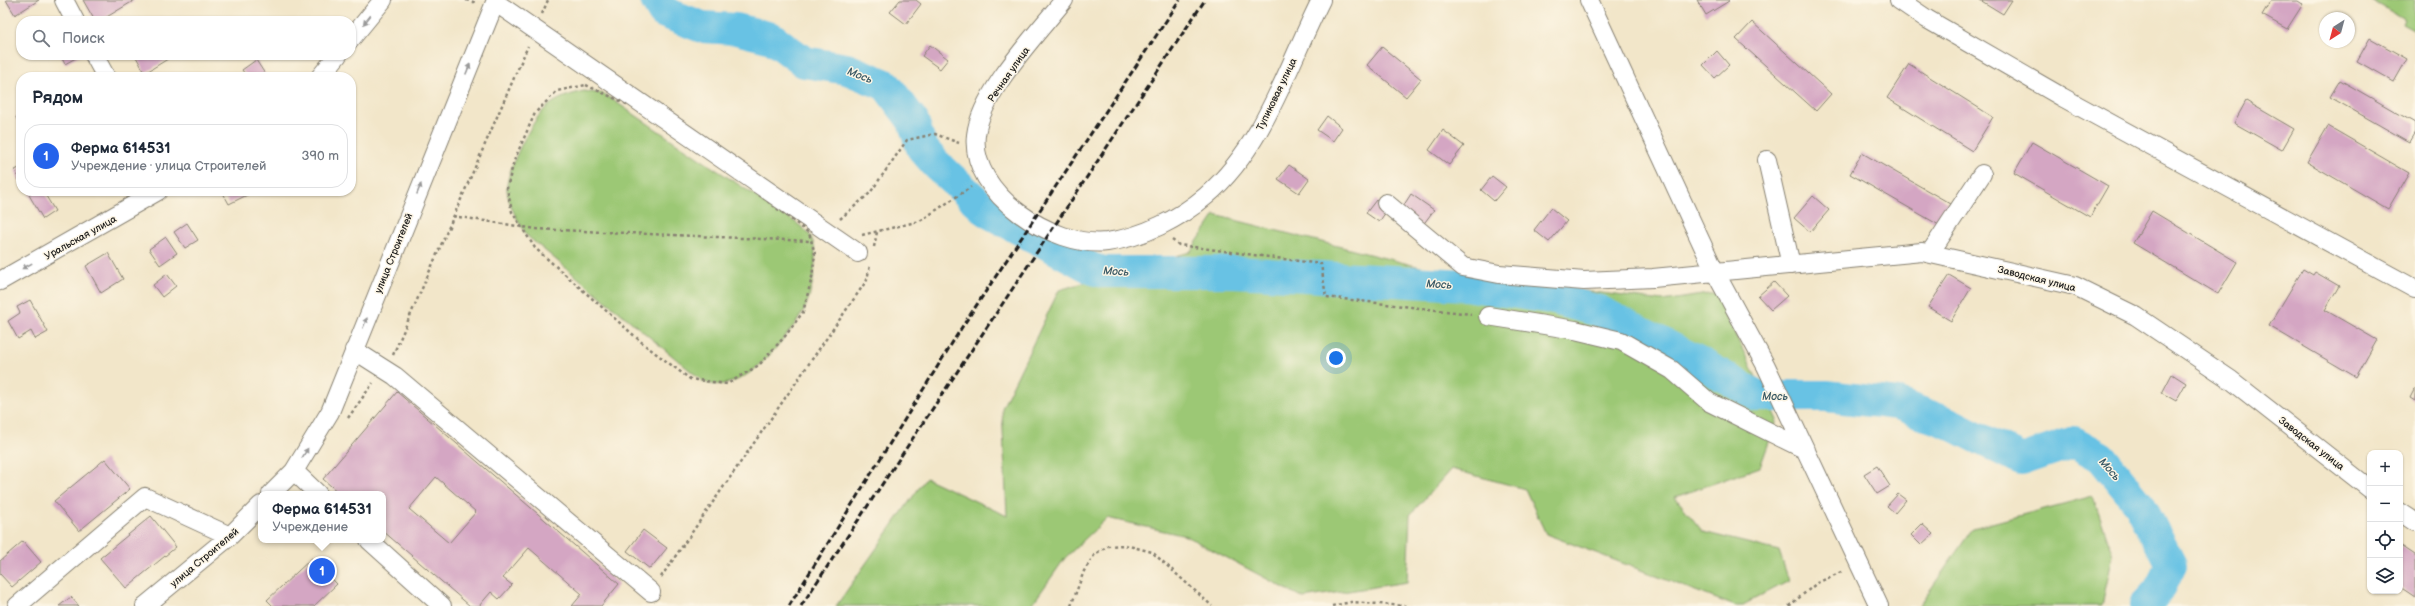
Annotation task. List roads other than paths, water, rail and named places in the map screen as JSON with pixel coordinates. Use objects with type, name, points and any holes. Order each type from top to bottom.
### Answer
[{"type":"street","points":[[64,0],[72,16]]},
{"type":"street","points":[[356,33],[383,0]]},
{"type":"street","name":"Речная улица","points":[[1064,0],[1013,64],[987,102],[976,134],[975,148],[984,175],[1002,198],[1040,225],[1070,238]]},
{"type":"street","name":"Тупиковая улица","points":[[1070,238],[1106,242],[1145,233],[1187,210],[1206,196],[1240,159],[1266,119],[1321,0]]},
{"type":"street","points":[[1590,0],[1715,272],[1766,366],[1880,606]]},
{"type":"street","points":[[1899,0],[1933,23],[2062,97],[2415,289]]},
{"type":"street","points":[[495,1],[825,237],[867,255]]},
{"type":"street","name":"улица Строителей","points":[[274,491],[294,471],[330,412],[495,1]]},
{"type":"street","points":[[97,60],[103,72]]},
{"type":"street","points":[[324,72],[334,60]]},
{"type":"street","points":[[1767,160],[1791,265]]},
{"type":"street","points":[[1930,253],[1982,174]]},
{"type":"street","name":"Уральская улица","points":[[0,281],[149,196]]},
{"type":"street","name":"Заводская улица","points":[[1386,203],[1463,267],[1499,274],[1584,281],[1688,276],[1715,272],[1922,252],[2075,286],[2136,316],[2231,380],[2367,487]]},
{"type":"street","points":[[1488,316],[1575,330],[1621,341],[1672,370],[1709,402],[1806,450]]},
{"type":"street","points":[[354,350],[394,376],[650,592]]},
{"type":"street","points":[[294,471],[315,491]]},
{"type":"street","points":[[17,606],[145,497],[230,536]]},
{"type":"street","name":"улица Строителей","points":[[144,606],[230,536],[258,508]]},
{"type":"street","points":[[2403,514],[2415,522]]},
{"type":"street","points":[[372,543],[442,606]]},
{"type":"waterway","name":"Мось","points":[[656,0],[663,12],[702,27],[736,29],[772,38],[804,62],[847,69],[886,85],[913,121],[922,148],[936,164],[988,212],[1093,269],[1104,272],[1234,272],[1465,285],[1550,298],[1599,311],[1699,362],[1757,396],[1826,396],[1898,404],[1951,424],[2022,460],[2074,442],[2101,457],[2140,505],[2171,565],[2159,590],[2145,606]]},
{"type":"railway","points":[[789,606],[962,327],[1180,0]]},
{"type":"railway","points":[[801,606],[1205,0]]},
{"type":"place","name":"Ферма 614531","points":[[322,571]]}]
